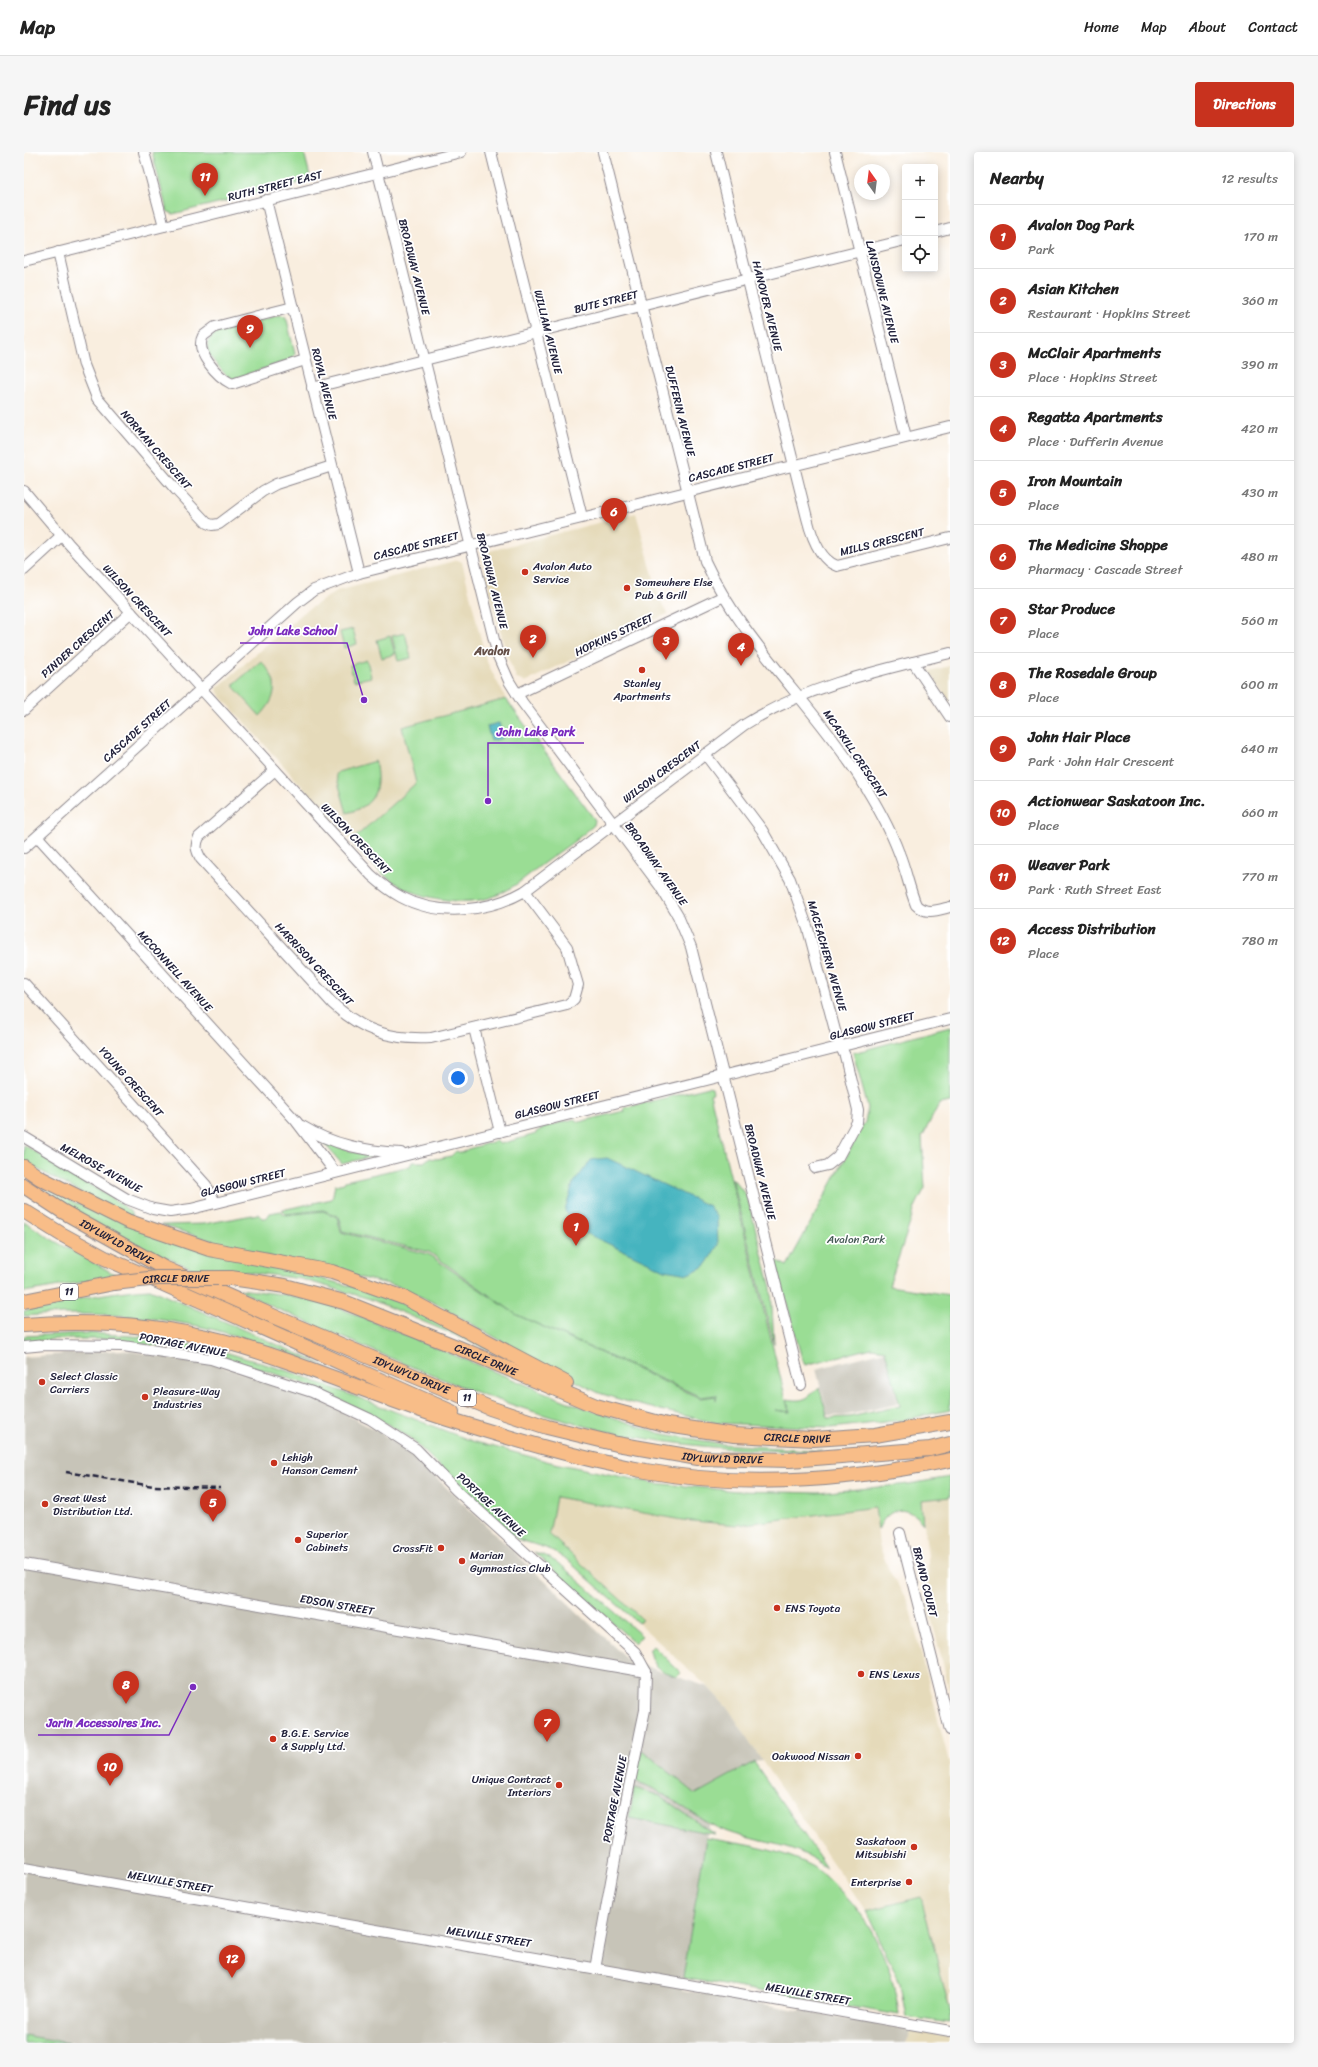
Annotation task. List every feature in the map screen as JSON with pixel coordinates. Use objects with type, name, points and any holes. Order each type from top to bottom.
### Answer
[{"type":"highway","points":[[24,1167],[46,1181],[127,1221],[210,1249],[332,1272],[405,1298],[553,1377],[625,1408],[634,1415]]},
{"type":"highway","name":"IDYLWYLD DRIVE","points":[[24,1186],[62,1211],[164,1268],[275,1318],[490,1408],[547,1427],[616,1444],[698,1458],[790,1460],[930,1449],[950,1444]]},
{"type":"highway","name":"IDYLWYLD DRIVE","points":[[24,1211],[61,1234],[105,1258],[503,1435]]},
{"type":"highway","name":"CIRCLE DRIVE","points":[[24,1301],[114,1284],[157,1278],[231,1278],[285,1286],[344,1302],[457,1347],[596,1406],[667,1425],[741,1436],[814,1439],[876,1435],[950,1422]]},
{"type":"highway","name":"11","points":[[24,1325],[66,1322],[110,1323],[144,1326],[221,1341],[293,1364],[446,1418],[568,1455],[648,1472],[714,1479],[772,1480],[841,1476],[949,1460]]},
{"type":"highway","points":[[909,1429],[950,1416]]},
{"type":"street","points":[[144,152],[164,226]]},
{"type":"street","name":"BROADWAY AVENUE","points":[[373,152],[498,656],[517,694],[660,886],[678,916],[699,970],[723,1076],[801,1385]]},
{"type":"street","name":"RUTH STREET EAST","points":[[24,261],[461,152]]},
{"type":"street","name":"WILLIAM AVENUE","points":[[491,152],[582,517]]},
{"type":"street","name":"DUFFERIN AVENUE","points":[[603,152],[705,561],[722,596],[800,697]]},
{"type":"street","name":"HANOVER AVENUE","points":[[716,152],[794,465]]},
{"type":"street","name":"LANSDOWNE AVENUE","points":[[835,152],[906,437]]},
{"type":"street","name":"ROYAL AVENUE","points":[[266,200],[359,573]]},
{"type":"street","points":[[938,231],[950,228]]},
{"type":"street","name":"BUTE STREET","points":[[312,388],[902,241]]},
{"type":"street","name":"NORMAN CRESCENT","points":[[58,252],[84,365],[97,398],[176,490],[207,523],[212,525],[219,524],[263,491],[276,484],[332,466]]},
{"type":"street","points":[[293,307],[209,330],[201,338],[202,348],[206,359],[226,381],[232,384],[305,360]]},
{"type":"street","name":"CASCADE STREET","points":[[24,848],[314,590],[359,573],[950,427]]},
{"type":"street","name":"MILLS CRESCENT","points":[[794,465],[813,539],[832,564],[843,564],[950,538]]},
{"type":"street","name":"WILSON CRESCENT","points":[[24,491],[61,536],[371,875],[401,897],[419,904],[461,910],[484,907],[504,901],[525,891],[749,722],[800,697],[853,678],[950,652]]},
{"type":"street","points":[[24,570],[61,536]]},
{"type":"street","name":"HOPKINS STREET","points":[[517,694],[722,596]]},
{"type":"street","name":"PINDER CRESCENT","points":[[24,710],[131,612]]},
{"type":"street","points":[[913,662],[950,717]]},
{"type":"street","name":"MCASKILL CRESCENT","points":[[800,697],[858,775],[883,817],[899,853],[916,905],[921,910],[931,911],[950,907]]},
{"type":"street","name":"MACEACHERN AVENUE","points":[[705,754],[762,830],[790,879],[808,928],[837,1038],[842,1046],[858,1110],[857,1122],[838,1157],[828,1164],[815,1168]]},
{"type":"street","name":"HARRISON CRESCENT","points":[[275,770],[199,836],[196,844],[196,851],[201,860],[332,1003],[346,1016],[366,1028],[386,1035],[412,1039],[430,1038],[567,1005],[574,999],[578,985],[567,947],[525,891]]},
{"type":"street","name":"MCCONNELL AVENUE","points":[[38,837],[296,1121],[335,1172]]},
{"type":"street","name":"YOUNG CRESCENT","points":[[24,983],[201,1179],[206,1185],[214,1202]]},
{"type":"street","name":"GLASGOW STREET","points":[[170,1212],[500,1132],[950,1019]]},
{"type":"street","points":[[474,1028],[500,1132]]},
{"type":"street","name":"MCCONNELL AVENUE","points":[[296,1121],[321,1136],[343,1145],[370,1151],[411,1153]]},
{"type":"street","name":"MELROSE AVENUE","points":[[24,1138],[127,1199],[153,1209],[170,1212]]},
{"type":"street","name":"PORTAGE AVENUE","points":[[24,1347],[45,1345],[123,1346],[211,1360],[312,1392],[370,1419],[416,1449],[456,1490],[635,1652],[646,1672],[645,1710],[622,1821],[595,1969]]},
{"type":"street","name":"BRAND COURT","points":[[900,1533],[950,1730]]},
{"type":"street","name":"EDSON STREET","points":[[24,1564],[646,1672]]},
{"type":"street","name":"MELVILLE STREET","points":[[24,1868],[950,2031]]},
{"type":"shaded area","points":[[636,513],[659,597],[667,614],[525,682],[517,679],[507,656],[492,601],[482,553]]},
{"type":"shaded area","points":[[458,560],[462,562],[486,660],[506,699],[402,727],[416,783],[351,841],[218,693],[217,688],[303,613],[337,591]]},
{"type":"shaded area","points":[[950,666],[950,703],[929,671]]},
{"type":"shaded area","points":[[122,1350],[214,1364],[315,1398],[381,1433],[410,1453],[629,1661],[708,1687],[730,1711],[762,1761],[754,1762],[711,1817],[706,1838],[682,1990],[912,2030],[906,2043],[68,2043],[24,2035],[24,1357]]},
{"type":"shaded area","points":[[885,1351],[898,1404],[843,1416],[828,1415],[816,1369]]},
{"type":"shaded area","points":[[556,1497],[682,1520],[737,1525],[875,1507],[879,1545],[890,1572],[908,1602],[950,1766],[950,2011],[921,1897],[866,1911],[762,1761],[730,1711],[708,1687],[638,1623],[641,1619],[549,1534]]},
{"type":"shaded area","points":[[950,1497],[950,1691],[928,1605],[928,1556],[921,1500]]},
{"type":"shaded area","points":[[912,2030],[950,2037],[950,2043],[906,2043]]},
{"type":"green space","points":[[152,152],[304,152],[311,180],[173,214],[167,211]]},
{"type":"green space","points":[[280,315],[285,316],[287,320],[295,354],[292,359],[233,379],[225,374],[214,362],[208,352],[207,347],[210,338],[215,334],[221,330]]},
{"type":"green space","points":[[353,629],[357,644],[344,648],[340,632]]},
{"type":"green space","points":[[405,633],[411,658],[398,661],[392,636]]},
{"type":"green space","points":[[390,636],[395,654],[382,658],[377,640]]},
{"type":"green space","points":[[367,660],[371,677],[354,681],[350,665]]},
{"type":"green space","points":[[261,661],[267,668],[274,681],[274,688],[271,702],[260,716],[234,687],[234,684]]},
{"type":"green space","points":[[506,699],[595,820],[594,825],[516,885],[489,898],[465,901],[447,900],[417,893],[405,888],[382,873],[351,841],[416,783],[402,727]]},
{"type":"green space","points":[[375,761],[377,780],[374,795],[364,806],[347,813],[336,775],[338,772]]},
{"type":"green space","name":"Avalon Park","points":[[950,1027],[950,1102],[939,1104],[922,1137],[925,1188],[916,1205],[889,1286],[950,1295],[950,1410],[903,1420],[830,1428],[716,1423],[635,1404],[599,1393],[531,1358],[439,1305],[397,1286],[245,1251],[161,1225],[204,1224],[258,1214],[262,1218],[267,1218],[270,1213],[281,1211],[285,1215],[323,1211],[337,1217],[341,1232],[428,1254],[517,1315],[429,1252],[342,1231],[338,1216],[323,1210],[286,1214],[282,1210],[332,1199],[335,1185],[344,1183],[345,1181],[410,1166],[412,1162],[424,1162],[429,1158],[437,1159],[451,1156],[456,1151],[461,1153],[468,1149],[496,1141],[500,1144],[536,1134],[536,1132],[548,1126],[574,1119],[579,1122],[625,1112],[624,1108],[709,1087],[712,1088],[713,1093],[710,1094],[789,1412],[787,1399],[805,1399],[819,1387],[828,1418],[850,1417],[900,1406],[885,1350],[872,1348],[805,1365],[802,1359],[775,1260],[787,1266],[865,1122],[868,1108],[853,1053]],"holes":[[[517,1315],[701,1397],[717,1395],[716,1401],[716,1396],[700,1398]]]},
{"type":"green space","points":[[321,1140],[347,1150],[373,1156],[342,1164]]},
{"type":"green space","points":[[24,1145],[120,1203],[132,1213],[133,1217],[93,1199],[24,1162]]},
{"type":"green space","points":[[732,1178],[747,1196],[771,1288],[774,1344]]},
{"type":"green space","points":[[33,1179],[77,1204],[289,1271],[371,1291],[395,1300],[504,1356],[370,1299],[301,1279],[249,1272],[196,1270],[130,1242],[79,1214],[32,1181]]},
{"type":"green space","points":[[24,1221],[51,1239],[118,1276],[24,1292]]},
{"type":"green space","points":[[150,1289],[333,1369],[216,1330],[176,1322],[100,1314],[24,1316],[24,1311],[102,1294]]},
{"type":"green space","points":[[239,1289],[288,1295],[337,1307],[568,1402],[659,1433],[721,1444],[822,1451],[771,1451],[721,1448],[645,1439],[574,1423],[483,1395],[439,1378],[264,1303]]},
{"type":"green space","points":[[89,1333],[145,1337],[215,1349],[291,1372],[472,1441],[554,1463],[653,1483],[737,1491],[818,1493],[909,1484],[950,1477],[950,1497],[921,1500],[923,1524],[917,1517],[910,1513],[898,1510],[887,1516],[878,1530],[875,1507],[737,1525],[682,1520],[556,1497],[549,1534],[642,1619],[638,1623],[566,1559],[549,1549],[517,1539],[409,1437],[377,1418],[308,1385],[216,1354],[106,1339],[55,1339],[24,1342],[24,1336]]},
{"type":"green space","points":[[534,1552],[546,1556],[561,1565],[642,1636],[635,1643]]},
{"type":"green space","points":[[653,1646],[681,1673],[676,1677],[658,1668],[650,1656],[649,1650]]},
{"type":"green space","points":[[642,1750],[696,1794],[754,1762],[827,1868],[817,1861],[792,1849],[743,1837],[718,1828],[657,1791],[635,1781]]},
{"type":"green space","points":[[635,1788],[660,1796],[714,1834],[629,1818]]},
{"type":"green space","points":[[706,1838],[774,1851],[814,1867],[821,1873],[846,1896],[858,1911],[878,1943],[891,1978],[899,2015],[683,1978]]},
{"type":"green space","points":[[921,1897],[950,2011],[950,2023],[906,2017],[900,1983],[866,1911]]},
{"type":"green space","points":[[24,2035],[68,2043],[24,2043]]},
{"type":"water","points":[[499,723],[503,738],[491,741],[487,726]]},
{"type":"water","points":[[607,1158],[709,1206],[717,1218],[718,1245],[705,1266],[688,1274],[665,1270],[581,1231],[565,1211],[573,1184],[591,1160]]},
{"type":"railway","points":[[66,1472],[153,1486],[220,1488]]},
{"type":"place","name":"Weaver Park","points":[[205,196]]},
{"type":"place","name":"John Hair Place","points":[[250,348]]},
{"type":"place","name":"The Medicine Shoppe","points":[[614,531]]},
{"type":"place","name":"Avalon Auto Service","points":[[525,572]]},
{"type":"place","name":"Somewhere Else Pub & Grill","points":[[627,588]]},
{"type":"place","name":"Asian Kitchen","points":[[533,658]]},
{"type":"place","name":"McClair Apartments","points":[[666,660]]},
{"type":"place","name":"Regatta Apartments","points":[[741,666]]},
{"type":"place","name":"Stanley Apartments","points":[[642,670]]},
{"type":"place","name":"John Lake School","points":[[364,700]]},
{"type":"place","name":"John Lake Park","points":[[488,801]]},
{"type":"place","name":"Avalon Dog Park","points":[[576,1246]]},
{"type":"place","name":"Select Classic Carriers","points":[[42,1382]]},
{"type":"place","name":"Pleasure-Way Industries","points":[[145,1397]]},
{"type":"place","name":"Lehigh Hanson Cement","points":[[274,1463]]},
{"type":"place","name":"Great West Distribution Ltd.","points":[[45,1504]]},
{"type":"place","name":"Iron Mountain","points":[[213,1522]]},
{"type":"place","name":"Superior Cabinets","points":[[298,1540]]},
{"type":"place","name":"CrossFit","points":[[441,1548]]},
{"type":"place","name":"Marian Gymnastics Club","points":[[462,1561]]},
{"type":"place","name":"ENS Toyota","points":[[777,1608]]},
{"type":"place","name":"ENS Lexus","points":[[861,1674]]},
{"type":"place","name":"Jarin Accessoires Inc.","points":[[193,1687]]},
{"type":"place","name":"The Rosedale Group","points":[[126,1704]]},
{"type":"place","name":"B.G.E. Service & Supply Ltd.","points":[[273,1739]]},
{"type":"place","name":"Star Produce","points":[[547,1742]]},
{"type":"place","name":"Oakwood Nissan","points":[[858,1756]]},
{"type":"place","name":"Unique Contract Interiors","points":[[559,1785]]},
{"type":"place","name":"Actionwear Saskatoon Inc.","points":[[110,1786]]},
{"type":"place","name":"Saskatoon Mitsubishi","points":[[914,1847]]},
{"type":"place","name":"Enterprise","points":[[909,1882]]},
{"type":"place","name":"Access Distribution","points":[[232,1978]]},
{"type":"district","name":"Avalon","points":[[492,651]]}]
